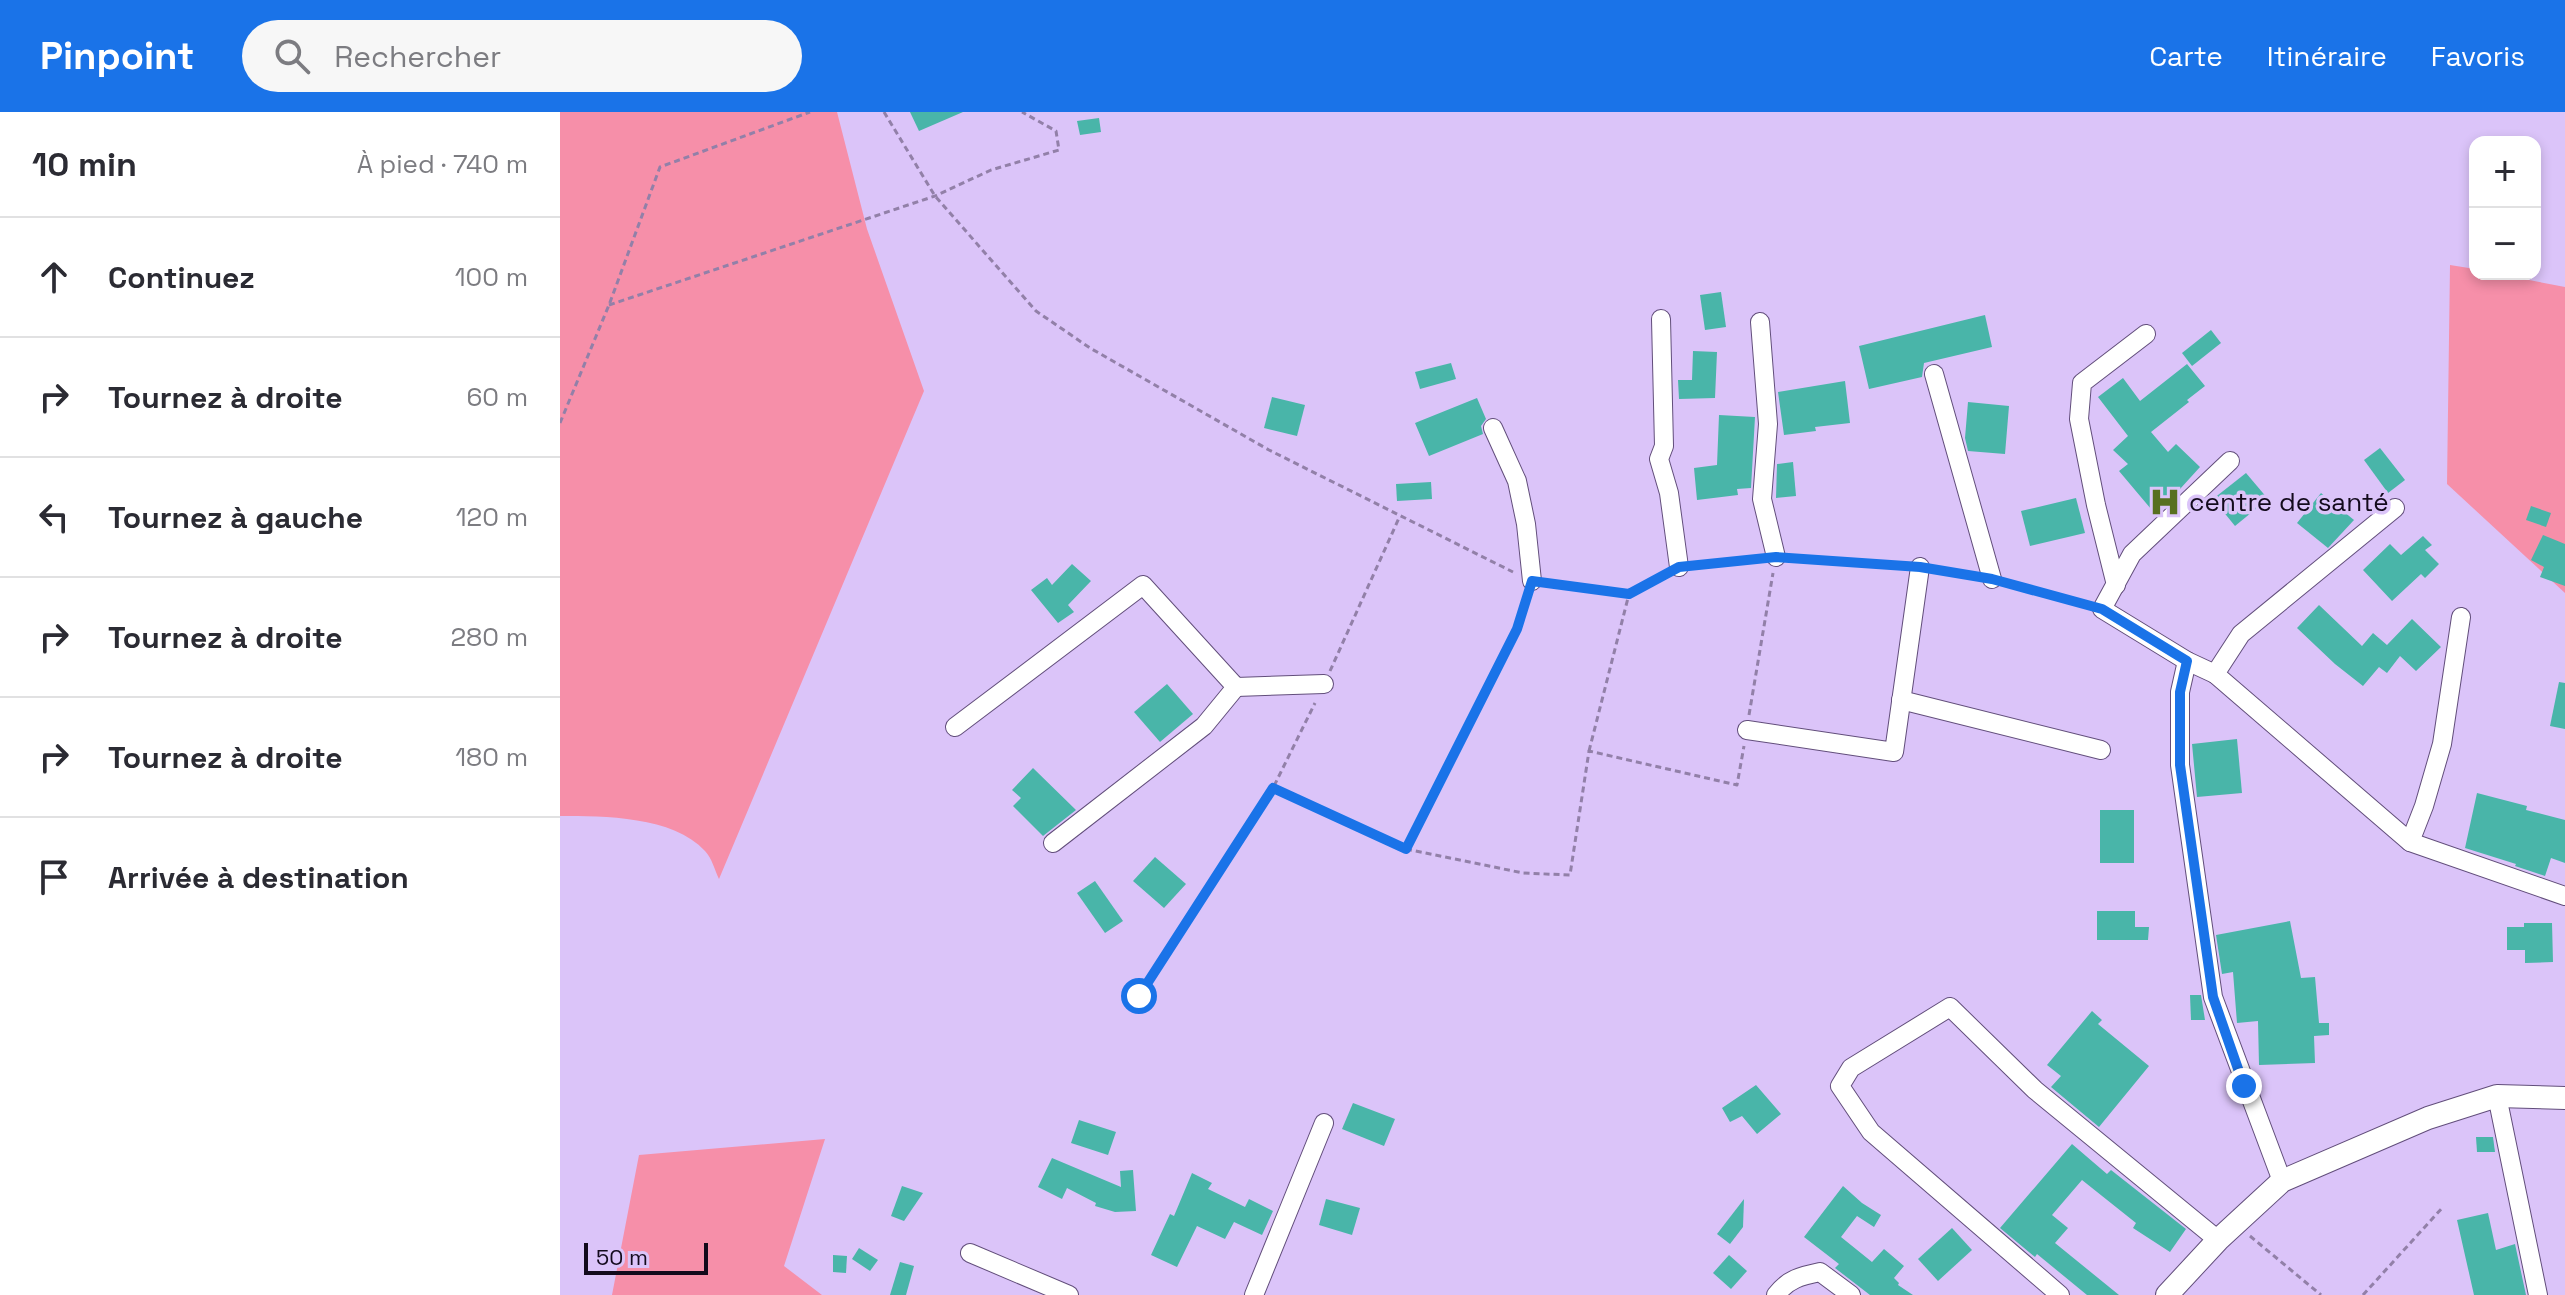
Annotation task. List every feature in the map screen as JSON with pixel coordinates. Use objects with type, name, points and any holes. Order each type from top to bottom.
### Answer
[{"type":"street","points":[[1661,319],[1664,446],[1659,459],[1669,493],[1679,567]]},
{"type":"street","points":[[1760,322],[1768,424],[1762,499],[1776,557]]},
{"type":"street","points":[[2116,585],[2079,419],[2082,383],[2146,334]]},
{"type":"street","points":[[1934,374],[1992,579]]},
{"type":"street","points":[[1493,428],[1517,481],[1526,524],[1532,581]]},
{"type":"street","points":[[2230,461],[2132,554],[2102,609],[2187,661],[2215,674],[2410,842],[2565,896]]},
{"type":"street","points":[[2215,674],[2241,634],[2395,508]]},
{"type":"street","points":[[1747,730],[1894,752],[1920,567]]},
{"type":"street","points":[[955,727],[1143,585],[1236,687]]},
{"type":"street","points":[[2410,842],[2442,744],[2461,617]]},
{"type":"street","points":[[2187,661],[2180,692],[2180,765],[2213,997],[2282,1181]]},
{"type":"street","points":[[1053,843],[1204,726],[1236,687],[1324,684]]},
{"type":"street","points":[[1901,700],[2101,750]]},
{"type":"street","points":[[2060,1295],[1871,1132],[1840,1086],[1851,1068],[1950,1007],[2035,1090],[2226,1232]]},
{"type":"street","points":[[2497,1096],[2538,1295]]},
{"type":"street","points":[[2167,1295],[2226,1232],[2282,1181],[2428,1118],[2497,1096],[2565,1098]]},
{"type":"street","points":[[1254,1295],[1324,1123]]},
{"type":"street","points":[[970,1253],[1069,1295]]},
{"type":"street","points":[[1776,1295],[1784,1285],[1799,1276],[1820,1272],[1851,1295]]},
{"type":"path","points":[[560,423],[609,305],[660,167],[810,112]]},
{"type":"path","points":[[884,112],[935,196],[1036,311],[1090,348],[1269,450],[1399,518],[1532,581],[1629,594],[1679,567],[1776,557],[1920,567],[1992,579],[2102,609]]},
{"type":"path","points":[[609,305],[935,196],[991,170],[1059,150],[1056,131],[1022,112]]},
{"type":"path","points":[[1139,996],[1273,788],[1399,518]]},
{"type":"path","points":[[1589,751],[1737,785],[1776,557]]},
{"type":"path","points":[[1406,849],[1517,629],[1532,581]]},
{"type":"path","points":[[1273,788],[1406,849],[1523,873],[1570,875],[1589,751],[1629,594]]},
{"type":"path","points":[[2363,1295],[2443,1207]]},
{"type":"path","points":[[2226,1232],[2321,1295]]},
{"type":"shaded area","points":[[560,112],[837,112],[867,229],[924,391],[719,879],[705,851],[675,831],[637,820],[560,816]]},
{"type":"shaded area","points":[[2450,265],[2469,268],[2469,280],[2529,280],[2565,287],[2565,593],[2447,484]]},
{"type":"shaded area","points":[[825,1139],[784,1266],[822,1295],[612,1295],[639,1155]]},
{"type":"building","points":[[910,112],[963,112],[919,131]]},
{"type":"building","points":[[1099,118],[1101,132],[1080,135],[1077,121]]},
{"type":"building","points":[[1721,292],[1726,327],[1705,330],[1700,295]]},
{"type":"building","points":[[1985,315],[1992,347],[1924,363],[1922,377],[1869,389],[1859,346]]},
{"type":"building","points":[[2211,330],[2221,343],[2192,366],[2182,353]]},
{"type":"building","points":[[1693,351],[1717,352],[1715,398],[1679,399],[1678,380],[1692,380]]},
{"type":"building","points":[[1451,363],[1456,379],[1420,389],[1415,372]]},
{"type":"building","points":[[2187,364],[2205,386],[2151,432],[2168,452],[2176,444],[2200,467],[2160,511],[2155,505],[2151,509],[2119,471],[2128,464],[2113,450],[2128,436],[2098,397],[2123,378],[2140,401]]},
{"type":"building","points":[[1845,381],[1850,423],[1784,435],[1778,392]]},
{"type":"building","points":[[1272,397],[1305,405],[1297,436],[1264,428]]},
{"type":"building","points":[[1477,398],[1486,419],[1481,426],[1483,434],[1429,456],[1415,423]]},
{"type":"building","points":[[1968,402],[2009,406],[2005,454],[1968,451],[1965,438]]},
{"type":"building","points":[[1719,415],[1755,417],[1751,488],[1737,489],[1738,495],[1697,500],[1694,468],[1717,465]]},
{"type":"building","points":[[2380,448],[2405,480],[2388,493],[2364,460]]},
{"type":"building","points":[[1793,462],[1796,496],[1776,498],[1777,464]]},
{"type":"building","points":[[2246,473],[2268,499],[2235,526],[2213,499]]},
{"type":"building","points":[[1431,482],[1432,499],[1397,501],[1396,484]]},
{"type":"building","points":[[2321,493],[2354,520],[2328,548],[2297,523]]},
{"type":"building","points":[[2076,498],[2085,533],[2030,546],[2021,511]]},
{"type":"building","points":[[2531,506],[2551,513],[2546,527],[2526,520]]},
{"type":"building","points":[[2543,535],[2565,544],[2565,586],[2540,577],[2544,567],[2531,560]]},
{"type":"building","points":[[2423,536],[2432,545],[2425,550],[2439,564],[2425,578],[2421,574],[2392,601],[2363,570],[2390,544],[2401,555]]},
{"type":"building","points":[[1072,564],[1091,581],[1068,605],[1074,612],[1058,623],[1031,590],[1047,578],[1052,585]]},
{"type":"building","points":[[2319,605],[2362,646],[2373,633],[2387,645],[2412,619],[2441,647],[2416,671],[2400,656],[2387,673],[2379,667],[2363,686],[2297,628]]},
{"type":"building","points":[[2559,682],[2565,683],[2565,729],[2550,726]]},
{"type":"building","points":[[1167,684],[1193,714],[1160,742],[1134,712]]},
{"type":"building","points":[[2237,739],[2242,793],[2197,797],[2192,744]]},
{"type":"building","points":[[1033,768],[1076,810],[1043,836],[1013,806],[1021,798],[1012,790]]},
{"type":"building","points":[[2477,793],[2565,820],[2565,863],[2551,858],[2545,876],[2465,848]]},
{"type":"building","points":[[2100,810],[2134,810],[2134,863],[2100,863]]},
{"type":"building","points":[[1155,857],[1186,884],[1164,908],[1133,881]]},
{"type":"building","points":[[1095,881],[1123,921],[1105,933],[1077,893]]},
{"type":"building","points":[[2097,911],[2135,911],[2135,927],[2149,927],[2148,940],[2097,940]]},
{"type":"building","points":[[2290,921],[2301,978],[2315,977],[2319,1023],[2329,1023],[2329,1035],[2314,1036],[2315,1063],[2259,1065],[2258,1021],[2237,1023],[2233,972],[2222,974],[2216,935]]},
{"type":"building","points":[[2524,923],[2552,923],[2553,962],[2525,963],[2525,950],[2507,950],[2507,927],[2524,927]]},
{"type":"building","points":[[2190,995],[2201,995],[2205,1020],[2191,1020]]},
{"type":"building","points":[[2092,1011],[2102,1020],[2098,1024],[2149,1066],[2099,1127],[2051,1087],[2061,1076],[2047,1065]]},
{"type":"building","points":[[1756,1085],[1781,1114],[1757,1134],[1742,1116],[1730,1122],[1722,1108]]},
{"type":"building","points":[[1353,1103],[1395,1119],[1384,1146],[1342,1129]]},
{"type":"building","points":[[1079,1120],[1116,1132],[1108,1155],[1071,1143]]},
{"type":"building","points":[[2476,1137],[2493,1137],[2495,1152],[2477,1152]]},
{"type":"building","points":[[2072,1144],[2107,1174],[2111,1170],[2186,1229],[2170,1252],[2133,1228],[2136,1223],[2082,1180],[2052,1215],[2068,1228],[2055,1243],[2119,1295],[2087,1295],[2000,1228]]},
{"type":"building","points":[[1052,1158],[1121,1187],[1120,1171],[1133,1170],[1136,1211],[1115,1212],[1095,1206],[1096,1203],[1067,1188],[1062,1199],[1038,1187]]},
{"type":"building","points":[[1192,1173],[1212,1183],[1208,1189],[1245,1207],[1249,1199],[1273,1211],[1262,1235],[1234,1222],[1225,1239],[1197,1226],[1177,1267],[1151,1255],[1170,1214],[1174,1216]]},
{"type":"building","points":[[902,1186],[923,1193],[904,1221],[891,1216]]},
{"type":"building","points":[[1843,1186],[1881,1215],[1874,1227],[1857,1216],[1841,1237],[1872,1262],[1884,1249],[1904,1266],[1894,1278],[1898,1285],[1913,1295],[1870,1295],[1835,1268],[1839,1264],[1804,1237]]},
{"type":"building","points":[[1326,1199],[1360,1208],[1352,1235],[1319,1225]]},
{"type":"building","points":[[1744,1199],[1743,1227],[1730,1244],[1717,1234]]},
{"type":"building","points":[[2488,1213],[2496,1250],[2515,1244],[2526,1295],[2474,1295],[2457,1220]]},
{"type":"building","points":[[1952,1228],[1972,1250],[1938,1281],[1918,1259]]},
{"type":"building","points":[[859,1248],[878,1260],[870,1271],[852,1259]]},
{"type":"building","points":[[833,1255],[847,1256],[846,1273],[833,1272]]},
{"type":"building","points":[[1729,1255],[1747,1271],[1731,1289],[1713,1273]]},
{"type":"building","points":[[900,1262],[914,1266],[906,1295],[890,1295]]},
{"type":"place","name":"centre de santé","points":[[2165,502]]},
{"type":"route","points":[[1139,996],[1273,788],[1406,849],[1517,629],[1532,581],[1629,594],[1679,567],[1776,557],[1920,567],[1992,579],[2102,609],[2187,661],[2180,692],[2180,765],[2213,997],[2244,1086]]}]
